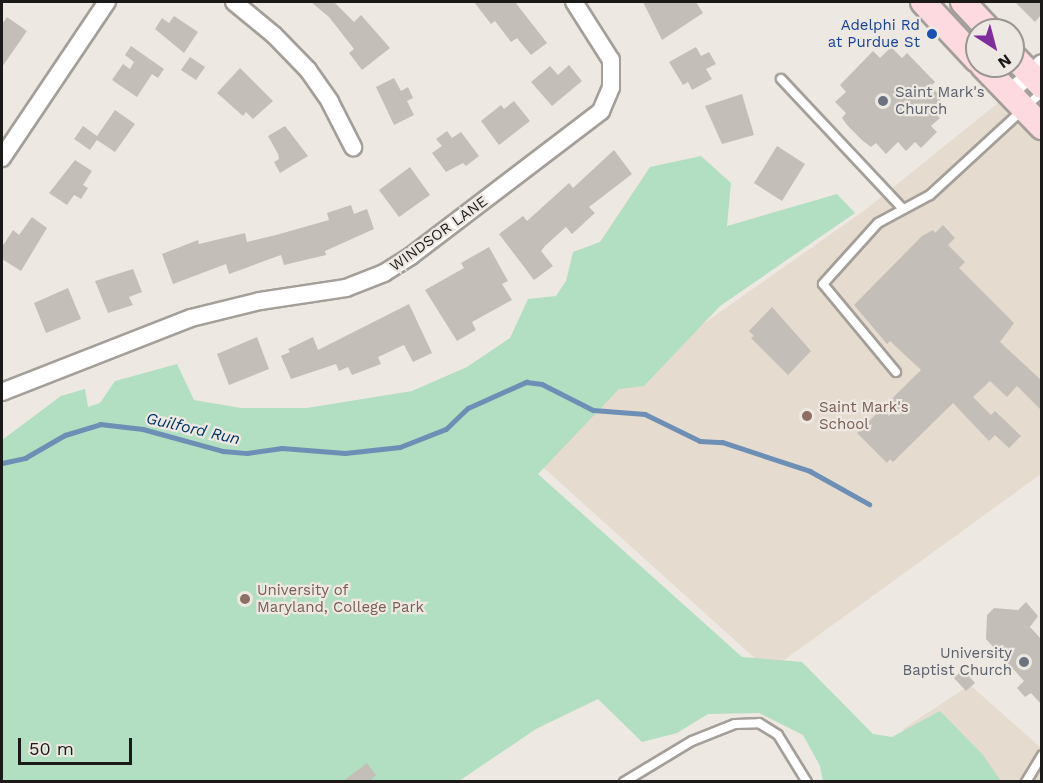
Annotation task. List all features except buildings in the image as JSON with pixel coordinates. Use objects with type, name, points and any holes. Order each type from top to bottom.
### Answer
[{"type":"main road","points":[[923,2],[965,47]]},
{"type":"main road","points":[[963,2],[978,18]]},
{"type":"main road","points":[[1025,67],[1038,79]]},
{"type":"main road","points":[[994,78],[1041,127]]},
{"type":"street","points":[[2,158],[107,2]]},
{"type":"street","points":[[234,2],[274,35],[308,70],[353,147]]},
{"type":"street","name":"WINDSOR LANE","points":[[2,392],[191,318],[243,304],[346,288],[384,273],[411,256],[601,111],[610,87],[610,60],[574,2]]},
{"type":"street","points":[[1016,101],[1038,79]]},
{"type":"lane","points":[[781,79],[903,209]]},
{"type":"lane","points":[[896,372],[823,284],[878,223],[951,177],[1016,101]]},
{"type":"lane","points":[[624,782],[692,741],[735,724],[759,723],[778,735],[807,782]]},
{"type":"lane","points":[[1026,782],[1041,754]]},
{"type":"shaded area","name":"Saint Mark's School","points":[[1009,94],[1041,127],[1041,474],[769,671],[524,450],[865,210]]},
{"type":"shaded area","points":[[970,685],[1041,748],[1041,781],[924,781],[903,729]]},
{"type":"green space","points":[[701,156],[731,183],[727,226],[837,194],[855,213],[720,306],[644,386],[619,389],[538,474],[742,657],[802,662],[873,734],[892,737],[940,711],[983,755],[1001,781],[823,781],[820,766],[803,735],[759,713],[708,714],[677,733],[642,742],[598,699],[536,729],[459,781],[2,782],[2,440],[61,396],[85,389],[88,407],[100,403],[115,381],[177,364],[194,400],[241,408],[307,408],[412,391],[467,367],[510,338],[528,299],[556,296],[566,281],[573,252],[600,242],[650,167]]},
{"type":"waterway","name":"Guilford Run","points":[[2,463],[25,458],[65,435],[100,424],[143,429],[223,451],[247,453],[282,448],[345,453],[400,447],[446,429],[468,408],[526,382],[542,384],[593,410],[645,414],[700,441],[722,442],[810,471],[869,504]]},
{"type":"place","name":"Adelphi Rd at Purdue St","points":[[932,34]]},
{"type":"place","name":"Saint Mark's Church","points":[[883,101]]},
{"type":"place","name":"Saint Mark's School","points":[[807,416]]},
{"type":"place","name":"University of Maryland, College Park","points":[[245,599]]},
{"type":"place","name":"University Baptist Church","points":[[1024,662]]}]
